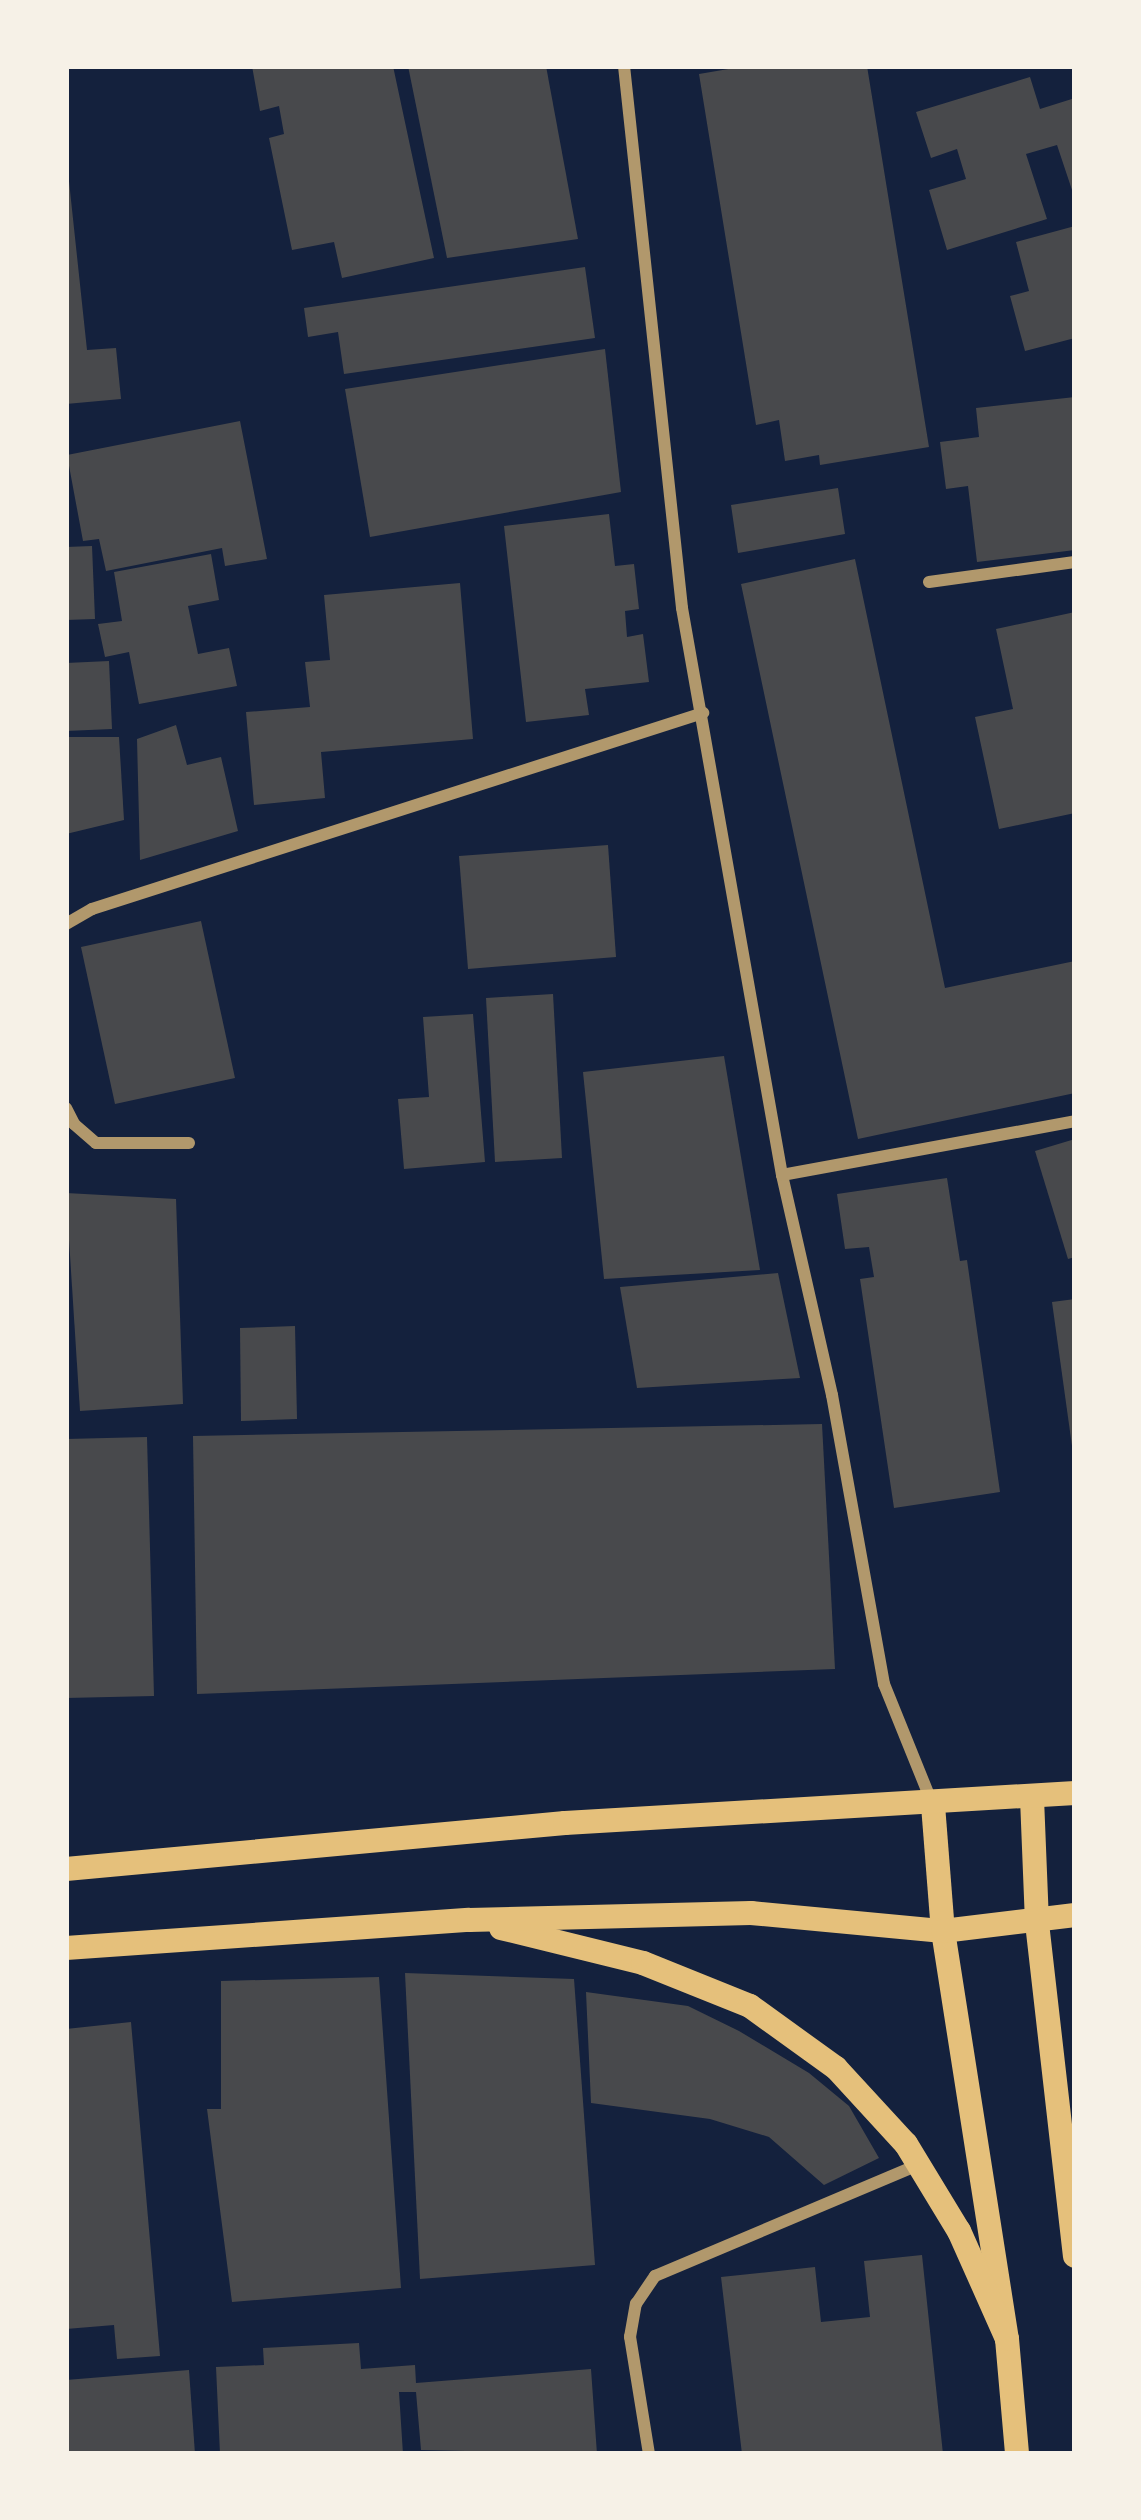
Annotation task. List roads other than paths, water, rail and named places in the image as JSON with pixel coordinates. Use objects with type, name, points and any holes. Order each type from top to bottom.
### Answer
[{"type":"main road","points":[[66,1868],[565,1823],[933,1805],[1075,1793]]},
{"type":"main road","points":[[1032,1798],[1037,1923],[1075,2256]]},
{"type":"main road","points":[[933,1805],[943,1931],[1007,2339],[1017,2454]]},
{"type":"main road","points":[[66,1948],[470,1920],[751,1913],[943,1931],[1075,1915]]},
{"type":"main road","points":[[470,1920],[643,1963],[750,2006],[836,2068],[906,2144],[959,2231],[1007,2339]]},
{"type":"street","points":[[625,66],[664,467],[782,1175],[832,1395],[884,1684],[933,1805]]},
{"type":"street","points":[[929,581],[1075,562]]},
{"type":"street","points":[[66,924],[115,902],[703,713]]},
{"type":"street","points":[[66,1108],[74,1124],[96,1143],[189,1143]]},
{"type":"street","points":[[782,1175],[1075,1121]]},
{"type":"street","points":[[649,2454],[630,2336],[636,2304],[655,2276],[916,2166]]}]
